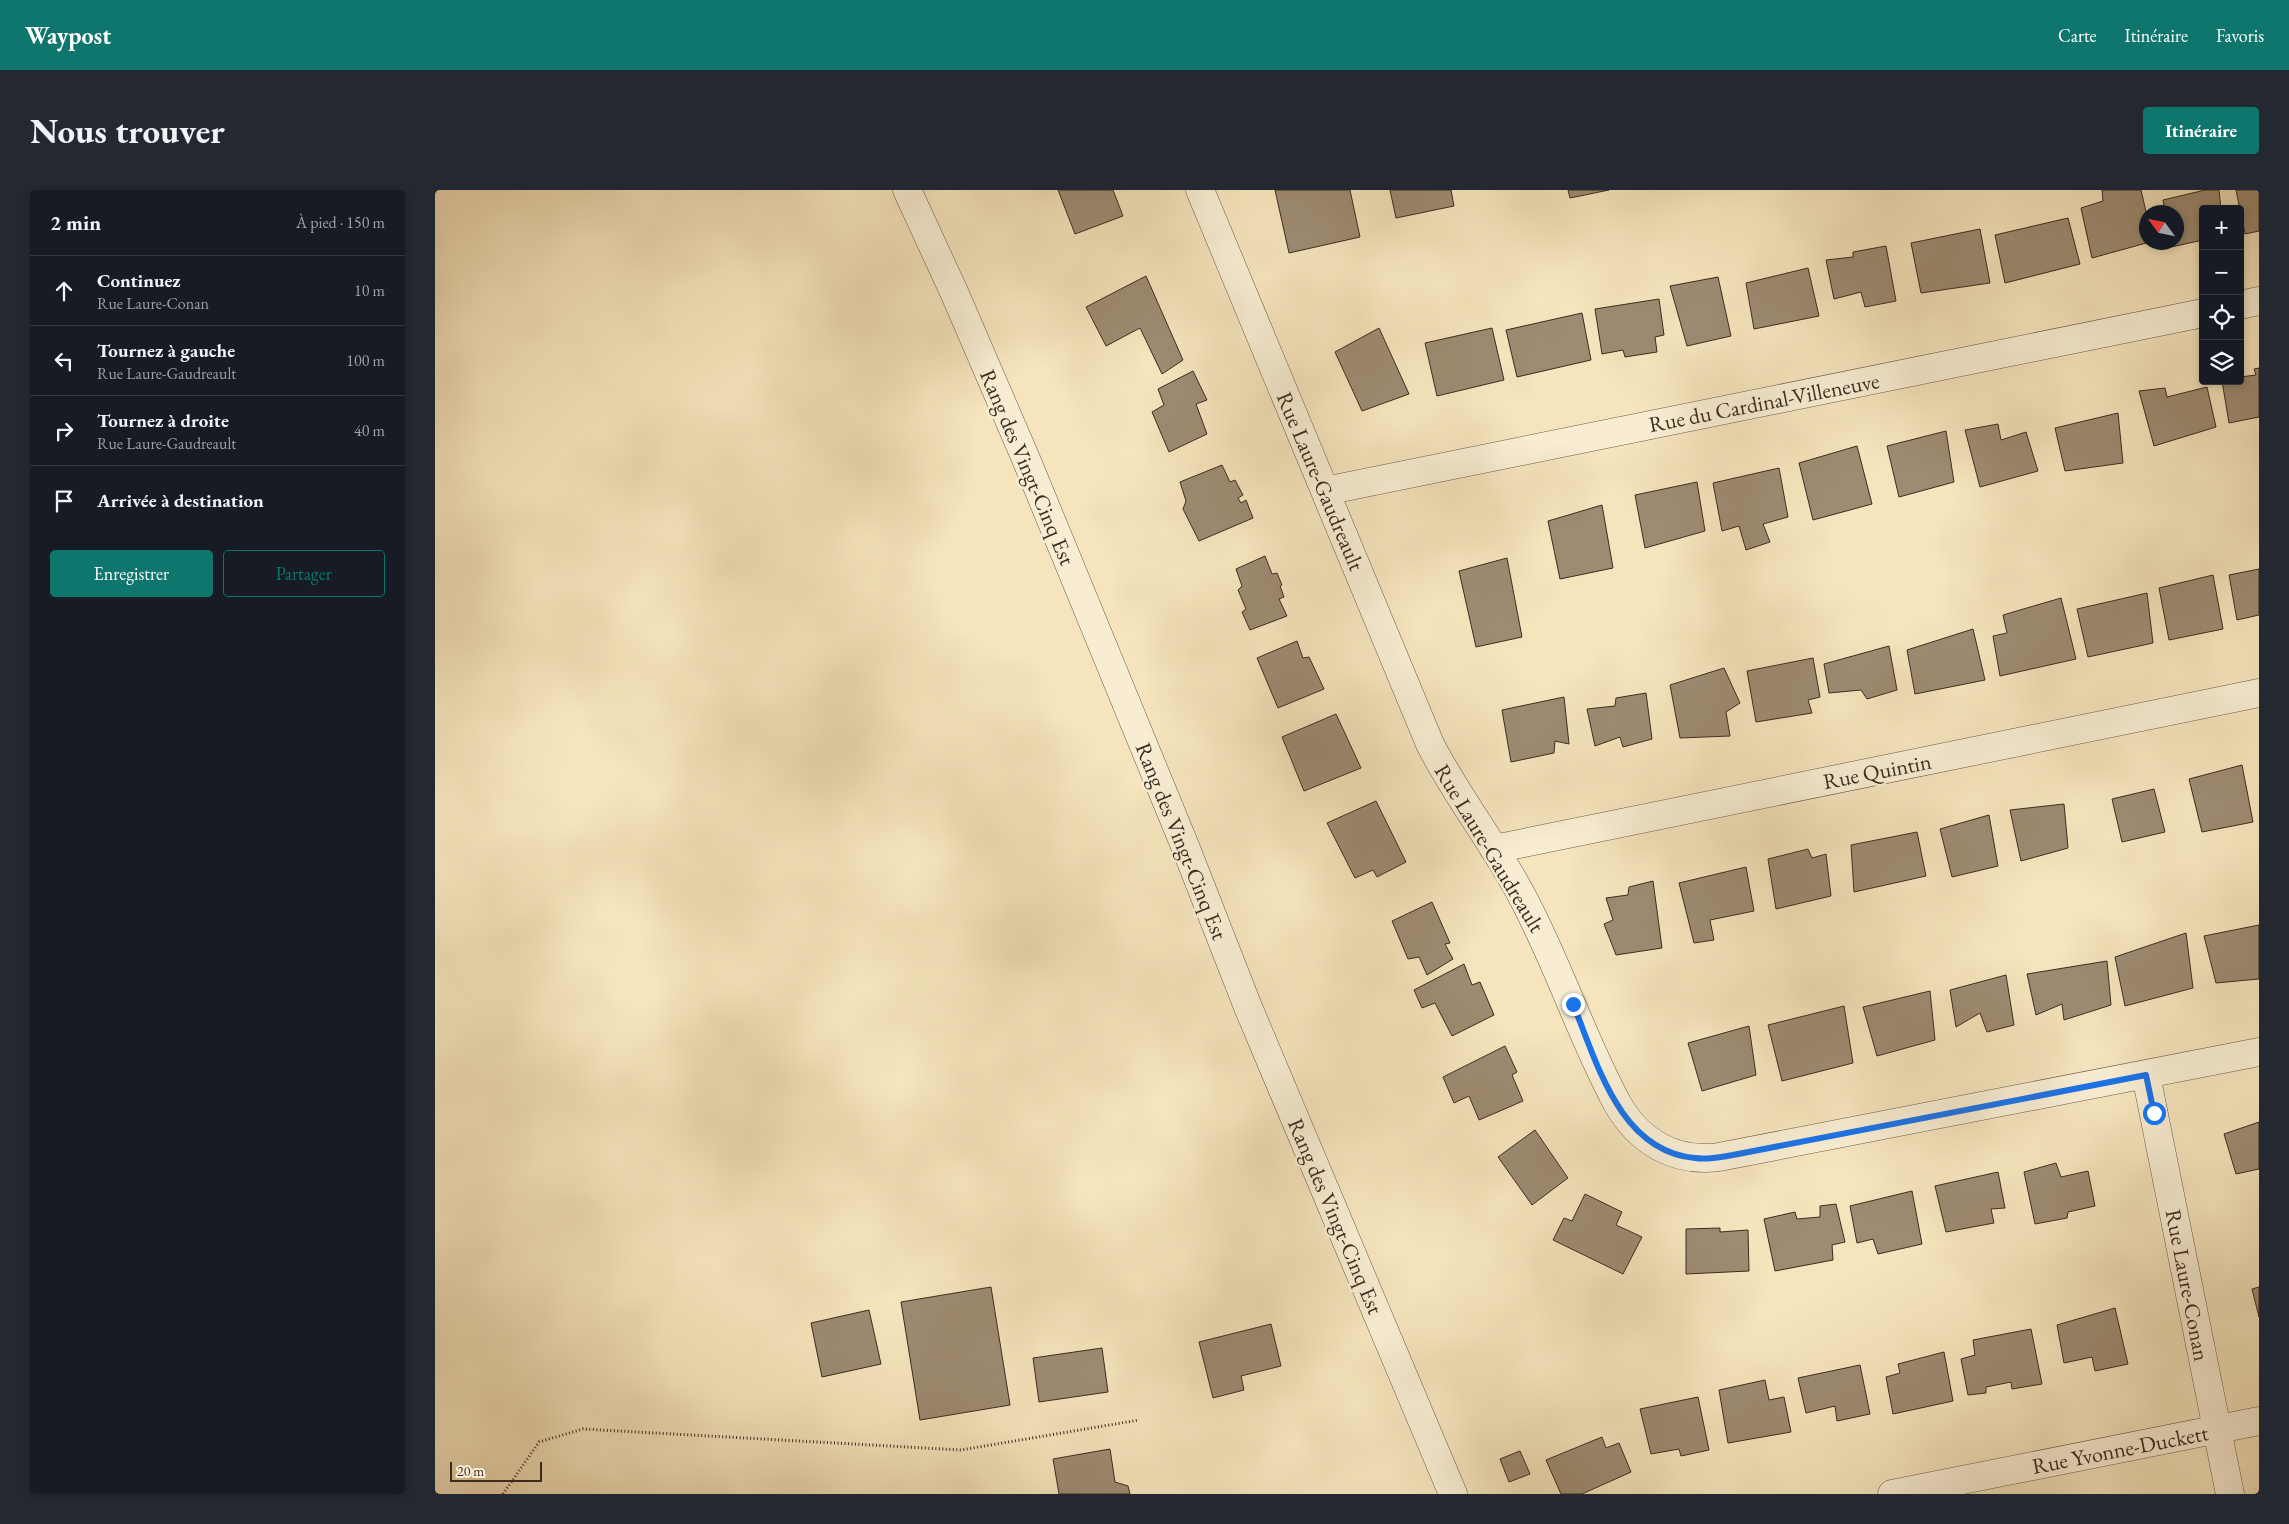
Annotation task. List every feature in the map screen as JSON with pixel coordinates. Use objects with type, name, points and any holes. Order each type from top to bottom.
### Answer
[{"type":"street","name":"Rang des Vingt-Cinq Est","points":[[907,190],[958,301],[1026,459],[1185,846],[1248,1007],[1453,1494]]},
{"type":"street","name":"Rue Laure-Gaudreault","points":[[1200,190],[1430,744],[1445,774],[1516,884],[1545,942],[1603,1074],[1622,1112],[1647,1139],[1676,1154],[1707,1159],[2259,1052]]},
{"type":"street","points":[[2244,304],[2259,301]]},
{"type":"street","name":"Rue du Cardinal-Villeneuve","points":[[1325,490],[2199,314]]},
{"type":"street","name":"Rue Quintin","points":[[1494,848],[2259,693]]},
{"type":"street","name":"Rue Laure-Conan","points":[[2146,1075],[2230,1494]]},
{"type":"street","name":"Rue Yvonne-Duckett","points":[[1892,1494],[2259,1421]]},
{"type":"path","points":[[503,1494],[539,1442],[583,1429],[961,1450],[1139,1420]]},
{"type":"building","points":[[1058,190],[1113,190],[1123,216],[1075,234]]},
{"type":"building","points":[[1275,190],[1350,190],[1360,237],[1289,253]]},
{"type":"building","points":[[1390,190],[1451,190],[1454,206],[1396,218]]},
{"type":"building","points":[[1568,190],[1609,190],[1570,198]]},
{"type":"building","points":[[2102,190],[2141,190],[2144,205],[2139,205],[2139,245],[2092,258],[2081,208],[2103,201]]},
{"type":"building","points":[[2205,190],[2219,190],[2221,205],[2199,205],[2199,241],[2184,244],[2184,205],[2164,205],[2163,200]]},
{"type":"building","points":[[2236,190],[2259,190],[2259,231],[2245,234],[2244,205],[2239,205]]},
{"type":"building","points":[[2068,218],[2080,264],[2005,283],[1995,235]]},
{"type":"building","points":[[1980,229],[1990,283],[1921,293],[1911,243]]},
{"type":"building","points":[[1886,246],[1896,301],[1865,307],[1861,292],[1834,299],[1826,260],[1853,257],[1853,252]]},
{"type":"building","points":[[1808,268],[1819,316],[1754,329],[1746,283]]},
{"type":"building","points":[[1146,276],[1183,360],[1162,374],[1140,328],[1106,346],[1086,307]]},
{"type":"building","points":[[1718,277],[1731,336],[1687,346],[1670,286]]},
{"type":"building","points":[[1659,299],[1664,335],[1655,337],[1657,352],[1625,357],[1623,350],[1602,354],[1595,309]]},
{"type":"building","points":[[1582,313],[1591,360],[1517,377],[1506,330]]},
{"type":"building","points":[[1379,328],[1409,394],[1362,411],[1335,352]]},
{"type":"building","points":[[1492,328],[1504,380],[1437,396],[1425,343]]},
{"type":"building","points":[[2259,368],[2259,417],[2229,423],[2223,385],[2244,385],[2244,376],[2256,375],[2254,369]]},
{"type":"building","points":[[1193,371],[1207,400],[1196,404],[1207,434],[1169,452],[1152,412],[1164,405],[1158,389]]},
{"type":"building","points":[[2207,387],[2216,427],[2154,446],[2139,391],[2165,388],[2167,397]]},
{"type":"building","points":[[2118,413],[2123,463],[2065,471],[2055,428]]},
{"type":"building","points":[[1998,424],[2001,440],[2026,432],[2038,471],[1980,487],[1965,430]]},
{"type":"building","points":[[1946,431],[1954,482],[1899,497],[1887,446]]},
{"type":"building","points":[[1857,446],[1872,504],[1813,520],[1799,463]]},
{"type":"building","points":[[1222,465],[1230,482],[1235,480],[1243,495],[1238,498],[1241,503],[1246,500],[1253,518],[1199,541],[1183,509],[1186,501],[1180,482]]},
{"type":"building","points":[[1779,468],[1788,517],[1763,524],[1770,542],[1746,550],[1739,526],[1722,531],[1713,483]]},
{"type":"building","points":[[1697,482],[1705,531],[1645,548],[1635,495]]},
{"type":"building","points":[[1602,505],[1613,568],[1560,579],[1548,521]]},
{"type":"building","points":[[1265,556],[1272,574],[1277,573],[1282,585],[1280,586],[1284,597],[1279,599],[1287,616],[1250,630],[1242,612],[1246,609],[1238,590],[1242,586],[1236,569]]},
{"type":"building","points":[[1507,558],[1522,637],[1476,647],[1459,571]]},
{"type":"building","points":[[2259,569],[2259,615],[2237,620],[2229,575]]},
{"type":"building","points":[[2213,575],[2223,629],[2169,640],[2159,588]]},
{"type":"building","points":[[2147,593],[2153,643],[2088,657],[2077,609]]},
{"type":"building","points":[[2061,598],[2076,659],[2000,676],[1993,636],[2007,633],[2003,615]]},
{"type":"building","points":[[1973,629],[1985,680],[1915,694],[1907,650]]},
{"type":"building","points":[[1297,641],[1303,658],[1309,657],[1324,689],[1278,708],[1257,658]]},
{"type":"building","points":[[1889,646],[1897,690],[1867,699],[1861,690],[1829,693],[1824,664]]},
{"type":"building","points":[[1813,658],[1820,697],[1808,700],[1812,713],[1756,722],[1747,671]]},
{"type":"building","points":[[1724,668],[1740,703],[1726,712],[1730,736],[1680,738],[1670,685]]},
{"type":"building","points":[[1646,693],[1652,739],[1623,747],[1620,737],[1595,746],[1587,709],[1615,706],[1616,698]]},
{"type":"building","points":[[1564,697],[1569,744],[1555,741],[1554,753],[1511,762],[1502,710]]},
{"type":"building","points":[[1336,714],[1361,768],[1304,791],[1282,737]]},
{"type":"building","points":[[2242,765],[2253,822],[2202,832],[2189,779]]},
{"type":"building","points":[[2154,789],[2165,832],[2122,842],[2112,799]]},
{"type":"building","points":[[1376,801],[1406,862],[1377,877],[1373,870],[1355,878],[1327,823]]},
{"type":"building","points":[[2064,804],[2068,848],[2021,861],[2010,810]]},
{"type":"building","points":[[1989,815],[1998,866],[1952,877],[1940,829]]},
{"type":"building","points":[[1917,832],[1926,876],[1854,892],[1851,845]]},
{"type":"building","points":[[1808,849],[1812,858],[1826,854],[1831,896],[1776,909],[1768,859]]},
{"type":"building","points":[[1746,867],[1754,911],[1710,920],[1714,940],[1694,943],[1679,883]]},
{"type":"building","points":[[1653,881],[1662,948],[1616,955],[1604,924],[1613,920],[1606,898],[1628,895],[1629,887]]},
{"type":"building","points":[[1432,902],[1450,943],[1445,944],[1453,959],[1427,975],[1419,957],[1408,959],[1392,921]]},
{"type":"building","points":[[2259,925],[2259,979],[2216,983],[2204,936]]},
{"type":"building","points":[[2186,933],[2193,988],[2125,1006],[2115,957]]},
{"type":"building","points":[[2107,961],[2111,1005],[2064,1020],[2062,1004],[2036,1015],[2027,974]]},
{"type":"building","points":[[1464,964],[1472,985],[1480,982],[1494,1015],[1452,1036],[1435,1003],[1422,1008],[1414,990]]},
{"type":"building","points":[[2006,975],[2014,1025],[1987,1032],[1980,1013],[1956,1027],[1950,990]]},
{"type":"building","points":[[1930,991],[1935,1040],[1877,1056],[1863,1007]]},
{"type":"building","points":[[1844,1006],[1853,1063],[1782,1081],[1768,1025]]},
{"type":"building","points":[[1749,1026],[1756,1075],[1702,1091],[1688,1043]]},
{"type":"building","points":[[1505,1046],[1517,1072],[1512,1075],[1523,1101],[1479,1120],[1469,1096],[1454,1103],[1443,1077]]},
{"type":"building","points":[[2259,1122],[2259,1169],[2236,1174],[2224,1134]]},
{"type":"building","points":[[1535,1130],[1568,1178],[1532,1205],[1498,1157]]},
{"type":"building","points":[[2056,1163],[2061,1177],[2088,1171],[2095,1206],[2068,1212],[2067,1218],[2035,1224],[2024,1172]]},
{"type":"building","points":[[1998,1172],[2005,1208],[1991,1209],[1994,1223],[1946,1232],[1935,1186]]},
{"type":"building","points":[[1912,1191],[1922,1244],[1878,1254],[1873,1239],[1857,1243],[1850,1206]]},
{"type":"building","points":[[1585,1194],[1622,1212],[1616,1225],[1642,1237],[1623,1274],[1553,1240],[1564,1218],[1572,1221]]},
{"type":"building","points":[[1836,1204],[1845,1242],[1832,1245],[1833,1260],[1775,1271],[1764,1219],[1795,1212],[1797,1219],[1820,1217],[1820,1206]]},
{"type":"building","points":[[1720,1228],[1720,1232],[1748,1230],[1749,1271],[1686,1274],[1686,1229]]},
{"type":"building","points":[[991,1287],[1010,1405],[920,1420],[901,1302]]},
{"type":"building","points":[[2259,1287],[2259,1317],[2252,1289]]},
{"type":"building","points":[[2115,1308],[2128,1364],[2095,1371],[2092,1357],[2064,1363],[2057,1325]]},
{"type":"building","points":[[869,1310],[881,1364],[822,1377],[811,1323]]},
{"type":"building","points":[[1271,1324],[1281,1366],[1241,1376],[1244,1390],[1213,1398],[1199,1342]]},
{"type":"building","points":[[2031,1329],[2042,1384],[2012,1389],[2011,1382],[1986,1387],[1986,1393],[1968,1395],[1961,1359],[1975,1355],[1973,1340]]},
{"type":"building","points":[[1102,1348],[1108,1392],[1039,1402],[1033,1358]]},
{"type":"building","points":[[1944,1352],[1953,1401],[1893,1414],[1886,1377],[1900,1373],[1898,1364]]},
{"type":"building","points":[[1860,1365],[1870,1414],[1837,1421],[1835,1406],[1806,1413],[1798,1378]]},
{"type":"building","points":[[1765,1380],[1769,1400],[1784,1397],[1791,1432],[1728,1443],[1719,1390]]},
{"type":"building","points":[[1698,1397],[1709,1450],[1681,1456],[1679,1449],[1651,1454],[1640,1409]]},
{"type":"building","points":[[1602,1437],[1606,1448],[1619,1443],[1631,1472],[1582,1494],[1561,1494],[1546,1460]]},
{"type":"building","points":[[1110,1449],[1115,1482],[1128,1486],[1130,1494],[1059,1494],[1053,1459]]},
{"type":"building","points":[[1520,1451],[1530,1474],[1509,1482],[1500,1459]]},
{"type":"route","points":[[1573,1004],[1610,1091],[1629,1122],[1637,1131],[1657,1146],[1686,1157],[1707,1159],[1733,1155],[2146,1075],[2154,1113]]}]
